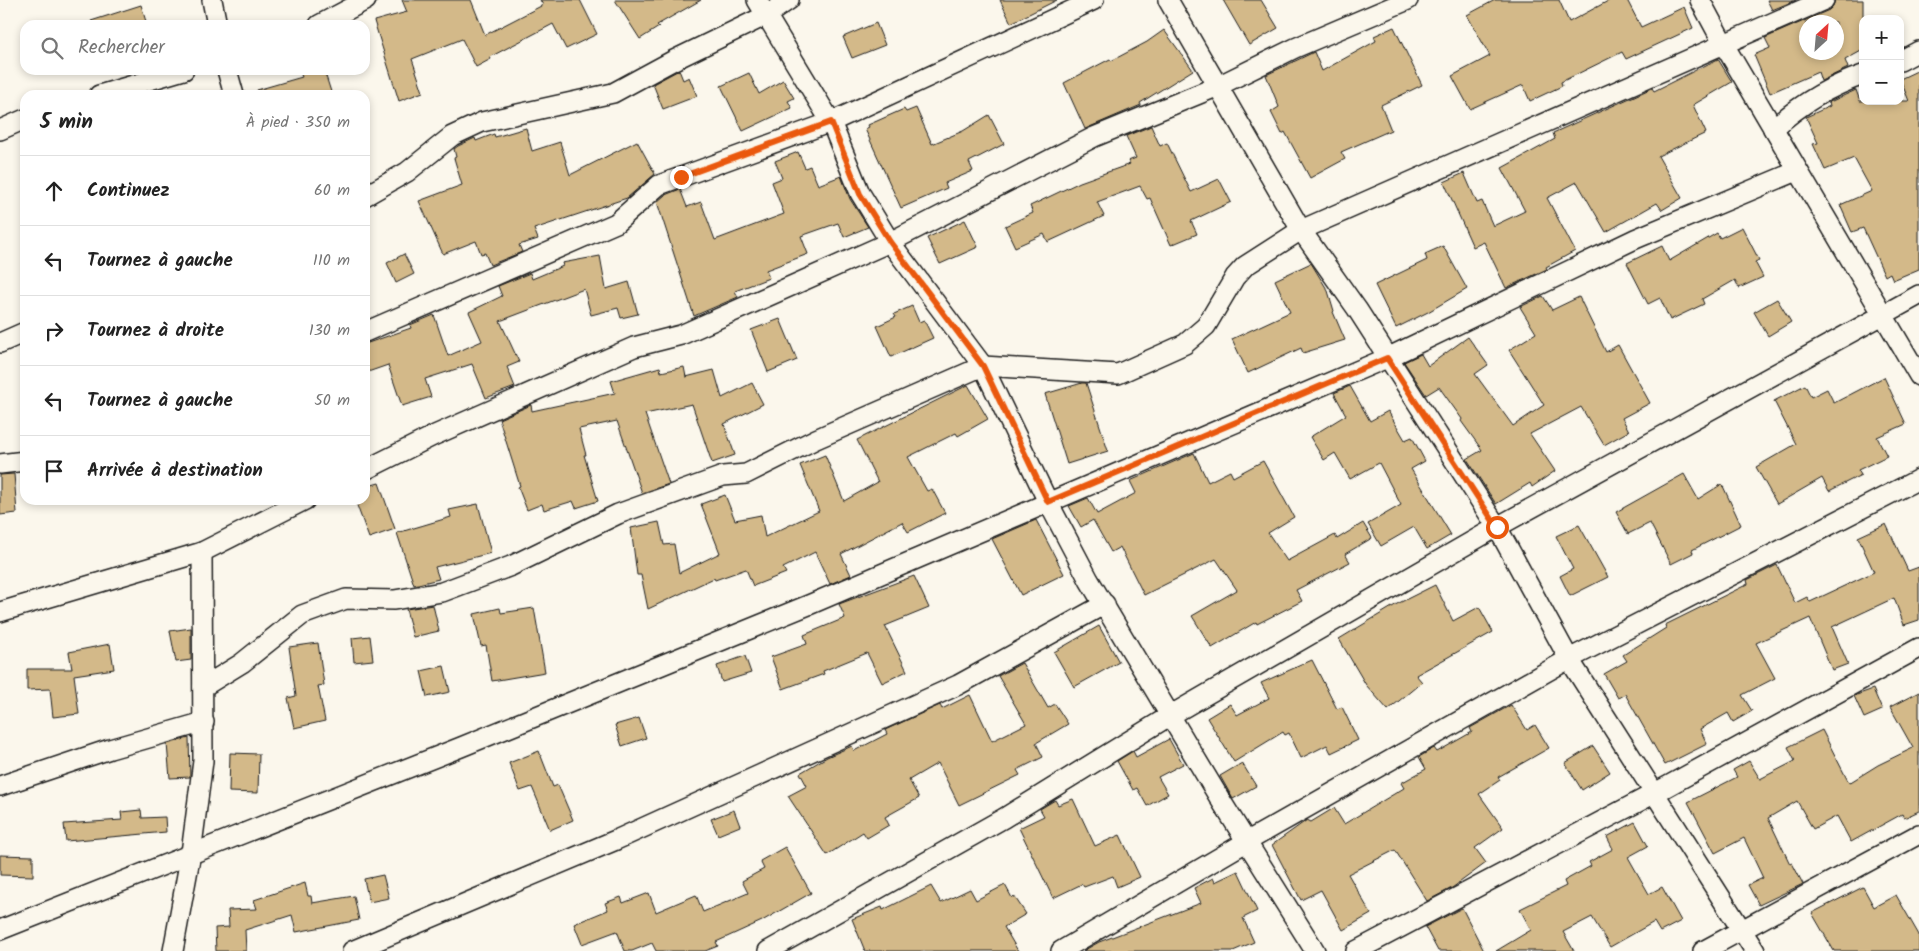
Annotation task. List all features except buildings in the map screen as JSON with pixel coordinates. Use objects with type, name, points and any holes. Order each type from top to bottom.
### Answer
[{"type":"street","points":[[212,0],[216,20]]},
{"type":"street","points":[[328,20],[366,0]]},
{"type":"street","points":[[370,193],[407,172],[452,136],[482,122],[613,93],[674,60],[762,8],[789,0]]},
{"type":"street","points":[[370,330],[616,223],[659,185],[831,122],[1094,0]]},
{"type":"street","points":[[1168,0],[1216,87],[1301,230],[1358,309],[1387,358],[1497,527],[1569,659],[1755,951]]},
{"type":"street","points":[[370,468],[435,435],[634,348],[681,335],[890,242],[1094,137],[1216,87],[1295,48],[1408,0]]},
{"type":"street","points":[[1700,0],[1723,44],[1919,376]]},
{"type":"street","points":[[204,687],[242,663],[302,615],[346,599],[394,600],[442,592],[511,566],[618,514],[723,476],[746,474],[816,439],[983,366],[1118,374],[1185,344],[1206,326],[1235,277],[1245,266],[1301,230],[1824,0]]},
{"type":"street","points":[[762,8],[831,122],[860,194],[890,242],[983,366],[1048,502],[1090,580],[1246,842],[1315,951]]},
{"type":"street","points":[[1902,60],[1919,51]]},
{"type":"street","points":[[116,90],[167,75]]},
{"type":"street","points":[[228,75],[233,90]]},
{"type":"street","points":[[1773,129],[1795,108],[1838,84],[1859,76]]},
{"type":"street","points":[[0,130],[20,121]]},
{"type":"street","points":[[0,930],[801,608],[1387,358],[1635,239],[1797,170]]},
{"type":"street","points":[[768,951],[1004,818],[1170,715],[1497,527],[1919,295]]},
{"type":"street","points":[[0,343],[20,334]]},
{"type":"street","points":[[0,464],[20,462]]},
{"type":"street","points":[[1061,951],[1246,842],[1569,659],[1919,479]]},
{"type":"street","points":[[0,612],[202,552],[295,505]]},
{"type":"street","points":[[173,951],[191,853],[203,761],[202,552]]},
{"type":"street","points":[[352,951],[616,840],[958,685],[1105,604]]},
{"type":"street","points":[[1356,951],[1655,793],[1919,648]]},
{"type":"street","points":[[0,786],[204,722]]},
{"type":"street","points":[[1702,951],[1919,834]]},
{"type":"route","points":[[681,177],[831,122],[860,194],[890,242],[965,339],[983,366],[1048,502],[1387,358],[1497,527]]}]
